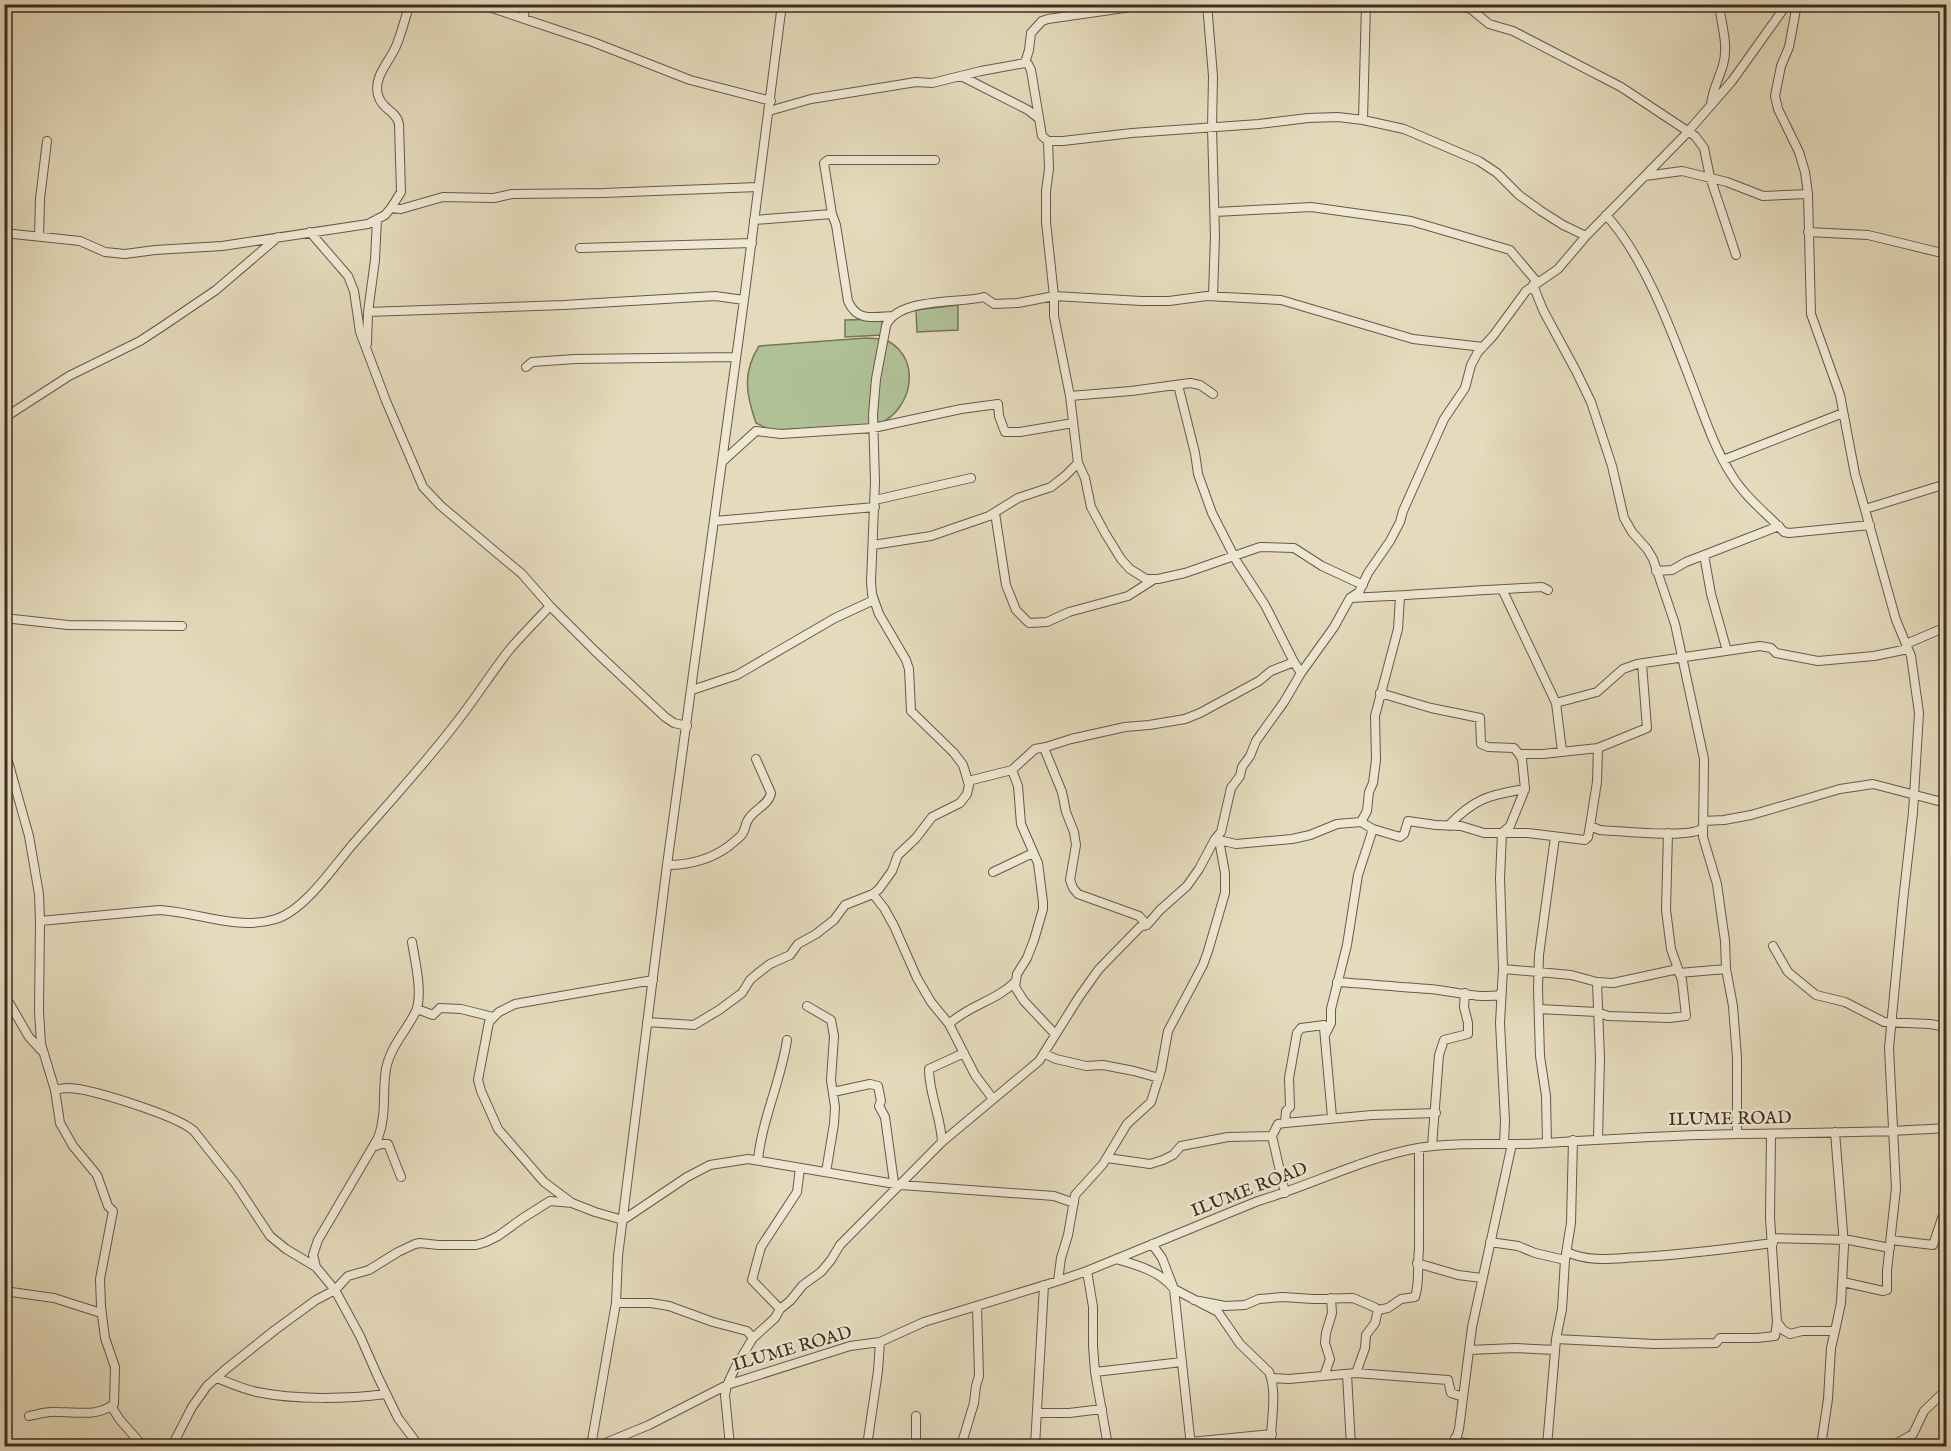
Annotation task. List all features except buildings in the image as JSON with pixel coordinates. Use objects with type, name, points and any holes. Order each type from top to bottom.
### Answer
[{"type":"street","points":[[4,233],[80,242],[105,252],[126,254],[222,246],[368,224],[377,219],[391,208],[401,192],[399,124],[396,116],[385,109],[380,102],[377,85],[379,76],[396,48],[410,4]]},
{"type":"street","points":[[480,4],[592,42],[690,80],[770,106],[916,82],[932,83],[1025,63]]},
{"type":"street","points":[[524,19],[525,4]]},
{"type":"street","points":[[591,1446],[616,1303],[618,1256],[667,865],[752,243],[782,4]]},
{"type":"street","points":[[1025,63],[1031,33],[1042,21],[1152,4]]},
{"type":"street","points":[[1207,4],[1213,76],[1215,212],[1213,296]]},
{"type":"street","points":[[1363,120],[1366,4]]},
{"type":"street","points":[[1459,4],[1472,10],[1489,24],[1513,31],[1621,87],[1653,106],[1695,136],[1704,148],[1710,177],[1736,255]]},
{"type":"street","points":[[1711,105],[1712,92],[1724,64],[1725,51],[1719,4]]},
{"type":"street","points":[[730,1446],[725,1395],[727,1385],[753,1338],[775,1318],[803,1285],[821,1272],[840,1245],[898,1184],[942,1142],[1029,1071],[1045,1054],[1055,1034],[1099,969],[1140,927],[1147,925],[1187,886],[1221,832],[1232,788],[1256,741],[1334,627],[1350,598],[1359,592],[1368,573],[1390,541],[1441,426],[1465,388],[1474,359],[1518,300],[1535,284],[1558,269],[1586,236],[1711,105],[1732,81],[1786,4]]},
{"type":"street","points":[[1797,4],[1789,47],[1778,76],[1775,96],[1778,109],[1803,162],[1808,194],[1811,314],[1836,382],[1865,509],[1896,620],[1907,647],[1919,713],[1914,795],[1889,1048],[1896,1188],[1886,1291],[1843,1282]]},
{"type":"street","points":[[1025,63],[1031,70],[1042,136],[1048,141],[1308,118],[1338,117],[1363,120],[1404,129],[1479,161],[1497,173],[1519,195],[1541,211],[1586,236]]},
{"type":"street","points":[[961,76],[1028,110],[1038,118]]},
{"type":"street","points":[[39,236],[40,199],[47,141]]},
{"type":"street","points":[[1048,141],[1046,222],[1054,315],[1070,396],[1078,463],[1085,478],[1091,507],[1121,560],[1146,579],[1158,579],[1185,573],[1260,547],[1293,548],[1322,566],[1363,585]]},
{"type":"street","points":[[892,316],[860,316],[852,310],[848,301],[824,163],[825,161],[935,159]]},
{"type":"street","points":[[1645,176],[1682,171],[1710,177],[1763,196],[1808,194]]},
{"type":"street","points":[[391,208],[401,209],[443,197],[494,198],[512,194],[758,187]]},
{"type":"street","points":[[1215,212],[1311,207],[1411,221],[1510,250],[1535,284],[1543,310],[1591,402],[1612,466],[1624,518],[1632,532],[1647,549],[1675,624],[1704,759],[1705,847],[1717,884],[1725,941],[1726,969],[1736,1033],[1737,1134]]},
{"type":"street","points":[[754,220],[832,214]]},
{"type":"street","points":[[1606,215],[1629,245],[1659,304],[1723,460],[1738,485],[1784,532],[1793,534],[1870,525]]},
{"type":"street","points":[[368,352],[366,339],[377,219]]},
{"type":"street","points":[[310,232],[348,276],[352,284],[357,319],[368,352],[386,401],[423,487],[441,506],[522,574],[550,606],[665,717],[674,723],[687,726]]},
{"type":"street","points":[[1808,232],[1868,235],[1947,254]]},
{"type":"street","points":[[4,418],[69,376],[140,341],[163,326],[216,290],[279,237]]},
{"type":"street","points":[[580,248],[752,243]]},
{"type":"street","points":[[647,1022],[694,1024],[742,993],[750,980],[770,964],[790,955],[798,944],[834,920],[845,905],[873,894],[879,889],[892,871],[898,855],[916,838],[932,817],[960,803],[967,794],[968,781],[959,758],[911,711],[910,680],[906,660],[879,614],[871,582],[875,503],[873,428],[876,379],[886,326],[898,311],[959,300],[971,301],[984,297],[994,304],[1018,303],[1054,296],[1140,301],[1169,301],[1198,296],[1281,300],[1413,339],[1483,347]]},
{"type":"street","points":[[368,312],[715,297],[744,300]]},
{"type":"street","points":[[526,367],[532,362],[575,359],[735,357]]},
{"type":"street","points":[[1070,396],[1196,383],[1213,394]]},
{"type":"street","points":[[1178,385],[1198,474],[1212,513],[1301,673]]},
{"type":"street","points":[[722,463],[756,431],[781,434],[873,428],[998,404],[999,416],[1005,432],[1020,432],[1073,423]]},
{"type":"street","points":[[1723,460],[1843,413]]},
{"type":"street","points":[[873,545],[931,536],[995,513],[1018,498],[1051,487],[1065,477],[1078,463]]},
{"type":"street","points":[[714,521],[875,503],[971,478]]},
{"type":"street","points":[[1865,509],[1947,484]]},
{"type":"street","points":[[995,513],[1006,585],[1016,610],[1029,623],[1047,622],[1069,612],[1128,596],[1158,579]]},
{"type":"street","points":[[1656,571],[1672,570],[1779,526]]},
{"type":"street","points":[[1704,555],[1711,594],[1727,651]]},
{"type":"street","points":[[1662,587],[1672,570]]},
{"type":"street","points":[[1350,598],[1400,597],[1542,587],[1548,590]]},
{"type":"street","points":[[1502,589],[1556,702],[1562,752]]},
{"type":"street","points":[[1361,822],[1367,811],[1369,792],[1373,783],[1376,760],[1375,716],[1398,628],[1400,597]]},
{"type":"street","points":[[692,690],[736,675],[835,618],[874,600]]},
{"type":"street","points":[[40,921],[159,910],[247,923],[274,920],[288,915],[321,882],[421,766],[457,722],[511,648],[550,606]]},
{"type":"street","points":[[4,618],[68,625],[182,626]]},
{"type":"street","points":[[1556,702],[1598,692],[1623,669],[1642,664],[1760,646],[1771,648],[1776,653],[1827,661],[1874,656],[1907,647],[1947,627]]},
{"type":"street","points":[[968,781],[1012,770],[1035,749],[1125,727],[1185,719],[1259,681],[1271,671],[1294,662]]},
{"type":"street","points":[[1519,754],[1543,754],[1598,748],[1647,728],[1642,664]]},
{"type":"street","points":[[1380,693],[1431,708],[1480,718],[1481,744],[1488,747],[1514,748],[1522,759],[1525,789],[1510,826],[1502,833],[1500,878],[1503,969],[1500,1033],[1508,1144],[1469,1350],[1459,1429],[1455,1442],[1482,1446]]},
{"type":"street","points":[[4,747],[29,836],[39,894],[41,1044],[55,1090],[57,1111],[65,1134],[97,1175],[108,1206],[113,1212],[101,1272],[101,1314],[105,1338],[115,1367],[115,1398],[111,1406],[84,1414],[48,1412],[29,1416]]},
{"type":"street","points":[[1044,748],[1062,792],[1066,812],[1074,832],[1076,845],[1070,880],[1073,888],[1078,894],[1139,916],[1147,925]]},
{"type":"street","points":[[1217,840],[1236,844],[1292,839],[1310,836],[1336,824],[1361,822],[1373,829],[1400,837],[1404,834],[1408,821],[1461,826],[1484,833],[1528,833],[1585,840],[1588,837],[1597,782],[1598,748]]},
{"type":"street","points":[[667,865],[689,864],[703,860],[719,853],[745,831],[746,822],[770,798],[771,793],[756,759]]},
{"type":"street","points":[[949,1024],[964,1011],[975,1005],[986,1003],[995,995],[1007,990],[1015,981],[1027,958],[1043,909],[1038,863],[1021,824],[1018,786],[1012,770]]},
{"type":"street","points":[[1590,826],[1600,830],[1698,833],[1703,825],[1751,815],[1840,789],[1873,784],[1947,803]]},
{"type":"street","points":[[1448,826],[1463,811],[1478,801],[1525,789]]},
{"type":"street","points":[[1324,1025],[1326,1033],[1331,1023],[1331,1009],[1347,945],[1358,875],[1373,829]]},
{"type":"street","points":[[1539,1009],[1597,1012],[1608,1016],[1683,1018],[1686,1014],[1682,980],[1670,945],[1666,910],[1668,833]]},
{"type":"street","points":[[1547,1143],[1546,1096],[1540,1056],[1539,972],[1541,935],[1555,837]]},
{"type":"street","points":[[1058,1281],[1075,1195],[1107,1158],[1126,1125],[1150,1102],[1158,1078],[1168,1031],[1203,965],[1225,893],[1225,873],[1217,840]]},
{"type":"street","points":[[993,872],[1033,852]]},
{"type":"street","points":[[873,894],[894,926],[917,978],[931,1002],[949,1024],[975,1075],[993,1099]]},
{"type":"street","points":[[316,1267],[313,1255],[318,1240],[373,1147],[382,1127],[386,1067],[417,1009],[418,983],[412,942]]},
{"type":"street","points":[[1773,946],[1788,972],[1816,995],[1845,1002],[1884,1022],[1947,1027]]},
{"type":"street","points":[[1503,969],[1571,975],[1597,982],[1613,983],[1678,971],[1726,969]]},
{"type":"street","points":[[653,980],[515,1004],[493,1017],[487,1030],[478,1080],[498,1129],[544,1182],[572,1203],[623,1220],[687,1177],[710,1165],[748,1159],[898,1184],[1054,1196],[1074,1203]]},
{"type":"street","points":[[1015,981],[1018,993],[1055,1034]]},
{"type":"street","points":[[1337,982],[1478,996],[1494,996],[1501,992]]},
{"type":"street","points":[[1597,982],[1600,1058],[1598,1139]]},
{"type":"street","points":[[1432,1146],[1439,1055],[1444,1041],[1468,1034],[1464,1007],[1465,993]]},
{"type":"street","points":[[4,994],[29,1037],[44,1053]]},
{"type":"street","points":[[807,1006],[827,1017],[833,1025],[831,1080],[835,1107],[826,1172]]},
{"type":"street","points":[[417,1009],[433,1015],[440,1008],[461,1009],[493,1017]]},
{"type":"street","points":[[1324,1025],[1332,1117]]},
{"type":"street","points":[[1285,1123],[1286,1111],[1290,1107],[1289,1078],[1297,1033],[1301,1028],[1324,1025]]},
{"type":"street","points":[[758,1160],[763,1128],[778,1083],[787,1040]]},
{"type":"street","points":[[942,1142],[941,1125],[929,1069],[964,1053]]},
{"type":"street","points":[[1045,1054],[1086,1066],[1113,1067],[1158,1078]]},
{"type":"street","points":[[833,1092],[870,1084],[878,1086],[881,1101],[879,1106],[885,1118],[898,1184]]},
{"type":"street","points":[[55,1090],[67,1088],[88,1092],[155,1112],[189,1126],[229,1175],[270,1236],[286,1249],[316,1267],[335,1290],[357,1328],[398,1418],[419,1446]]},
{"type":"street","points":[[1284,1193],[1272,1136],[1278,1124],[1332,1117],[1436,1113]]},
{"type":"street","name":"ILUME ROAD","points":[[598,1446],[649,1425],[727,1385],[850,1346],[880,1342],[924,1322],[1087,1271],[1258,1201],[1358,1165],[1419,1148],[1598,1139],[1894,1132],[1947,1128]]},
{"type":"street","points":[[1821,1446],[1828,1399],[1831,1348],[1843,1282],[1844,1240],[1835,1132]]},
{"type":"street","points":[[1556,1339],[1654,1344],[1716,1343],[1720,1338],[1773,1337],[1776,1334],[1777,1322],[1770,1218],[1771,1134]]},
{"type":"street","points":[[1107,1158],[1150,1164],[1173,1155],[1181,1146],[1228,1137],[1272,1136]]},
{"type":"street","points":[[1547,1446],[1556,1339],[1562,1309],[1571,1223],[1573,1140]]},
{"type":"street","points":[[373,1147],[388,1144],[401,1176]]},
{"type":"street","points":[[1194,1300],[1225,1306],[1245,1305],[1259,1299],[1283,1297],[1353,1298],[1378,1310],[1388,1308],[1401,1299],[1415,1297],[1418,1290],[1419,1148]]},
{"type":"street","points":[[780,1310],[752,1280],[761,1247],[797,1192],[800,1168]]},
{"type":"street","points":[[4,1187],[7,1196],[4,1197]]},
{"type":"street","points":[[172,1446],[192,1407],[207,1386],[226,1368],[275,1330],[316,1300],[335,1290],[348,1276],[369,1270],[415,1244],[476,1245],[498,1236],[550,1201],[572,1203]]},
{"type":"street","points":[[1490,1242],[1518,1246],[1534,1253],[1612,1260],[1664,1257],[1772,1241],[1844,1240],[1933,1245],[1942,1218],[1947,1219]]},
{"type":"street","points":[[1152,1244],[1162,1258],[1174,1289],[1191,1444],[1272,1434]]},
{"type":"street","points":[[1115,1258],[1167,1280],[1174,1289],[1218,1312],[1240,1344],[1265,1366],[1272,1378],[1271,1446]]},
{"type":"street","points":[[1417,1263],[1458,1275],[1482,1278]]},
{"type":"street","points":[[1087,1271],[1092,1290],[1095,1372],[1108,1446]]},
{"type":"street","points":[[1035,1446],[1044,1285]]},
{"type":"street","points":[[4,1291],[54,1298],[101,1314]]},
{"type":"street","points":[[1324,1376],[1330,1359],[1325,1343],[1332,1313],[1331,1299]]},
{"type":"street","points":[[616,1303],[651,1303],[669,1306],[713,1322],[747,1331],[753,1338]]},
{"type":"street","points":[[961,1446],[975,1403],[979,1376],[977,1306]]},
{"type":"street","points":[[1351,1446],[1352,1374],[1365,1348],[1366,1335],[1375,1323],[1378,1310]]},
{"type":"street","points":[[1777,1322],[1783,1330],[1791,1334],[1802,1331],[1835,1331]]},
{"type":"street","points":[[867,1446],[880,1342]]},
{"type":"street","points":[[1469,1350],[1515,1348],[1555,1350]]},
{"type":"street","points":[[1095,1372],[1182,1362]]},
{"type":"street","points":[[1272,1378],[1289,1379],[1352,1374],[1448,1380],[1451,1393],[1463,1397]]},
{"type":"street","points":[[217,1378],[256,1392],[279,1395],[362,1397],[387,1394]]},
{"type":"street","points":[[1892,1446],[1913,1434],[1924,1410],[1947,1390]]},
{"type":"street","points":[[111,1406],[143,1446]]},
{"type":"street","points":[[1038,1413],[1069,1413],[1102,1409]]},
{"type":"street","points":[[916,1416],[916,1446]]},
{"type":"street","points":[[405,1446],[410,1435]]},
{"type":"green space","points":[[958,305],[958,330],[917,332],[916,310]]},
{"type":"green space","points":[[882,319],[882,335],[845,337],[845,320]]},
{"type":"green space","points":[[866,338],[888,341],[899,349],[906,360],[909,384],[900,407],[892,416],[875,425],[775,430],[756,423],[747,384],[750,365],[759,346]]}]
